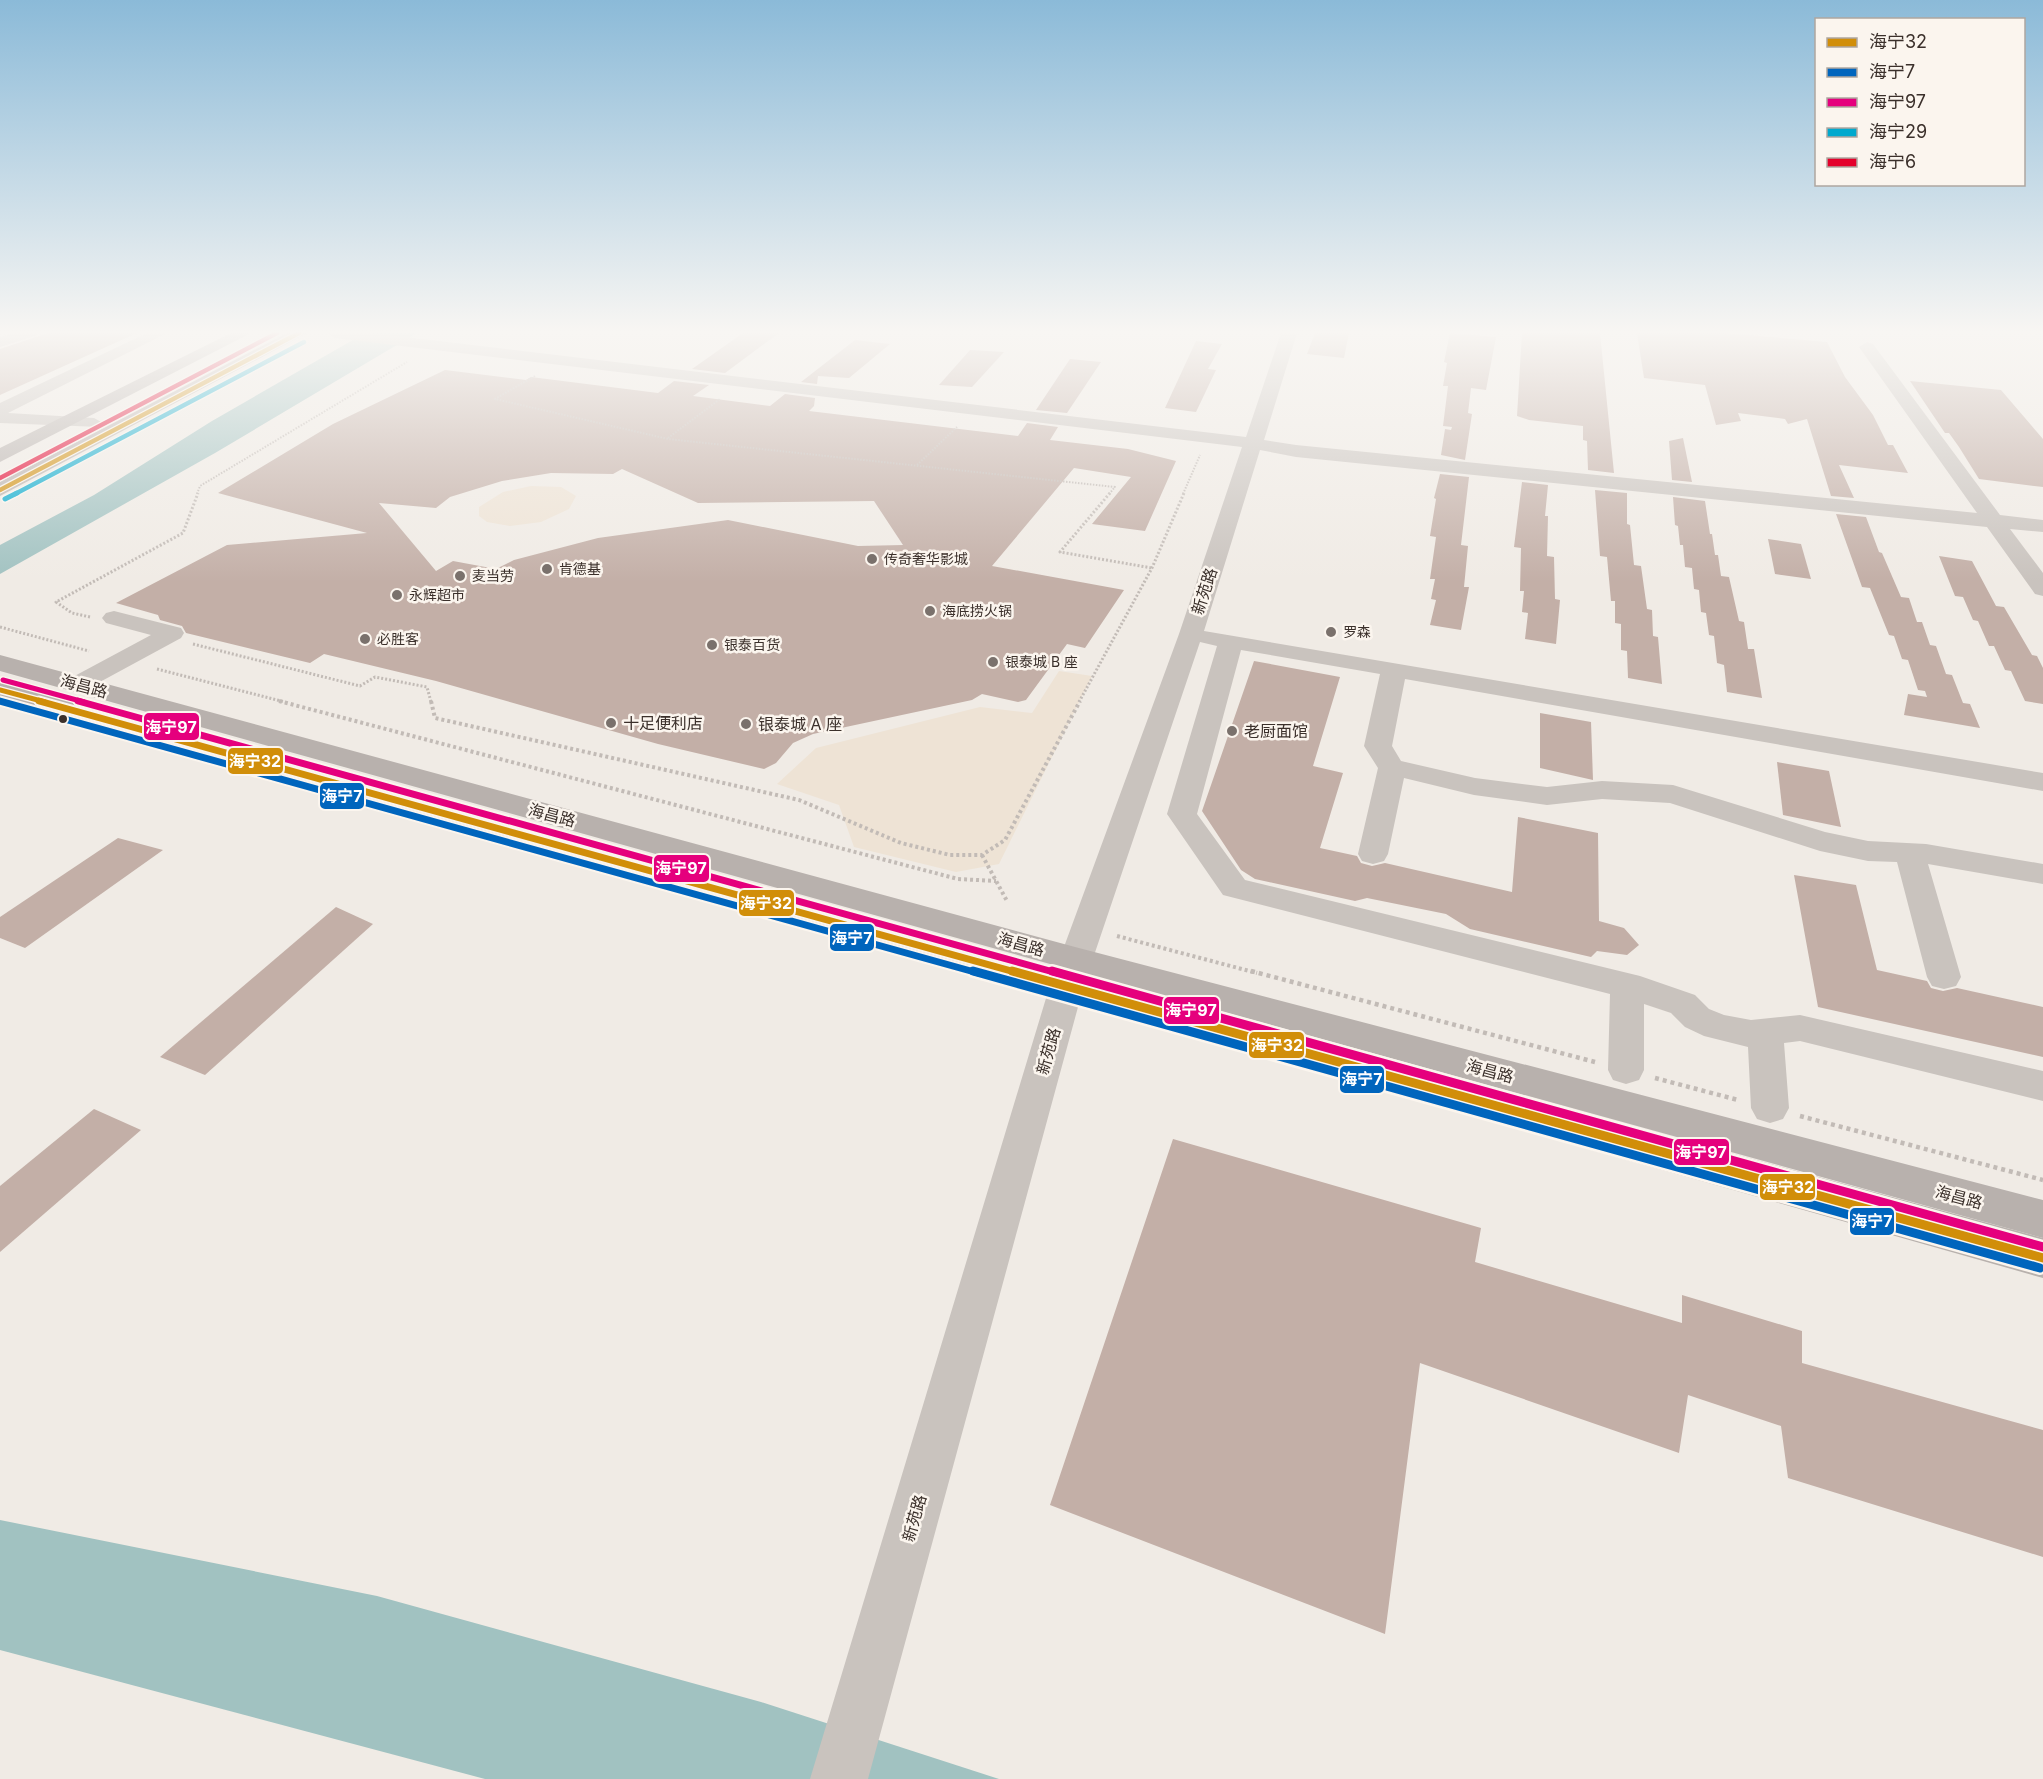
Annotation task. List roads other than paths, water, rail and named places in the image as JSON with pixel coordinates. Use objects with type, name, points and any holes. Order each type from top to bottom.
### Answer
[{"type":"main road","points":[[0,456],[78,416]]},
{"type":"main road","points":[[0,472],[108,416]]},
{"type":"main road","points":[[0,490],[141,416]]},
{"type":"main road","points":[[45,434],[94,423]]},
{"type":"main road","name":"海昌路","points":[[0,663],[1071,972],[2043,1258]]},
{"type":"main road","name":"海昌路","points":[[0,690],[1071,972],[2043,1219]]},
{"type":"street","points":[[1033,416],[1252,442],[1296,451],[2043,526]]},
{"type":"street","name":"新苑路","points":[[838,1779],[1071,972],[1191,634],[1261,416]]},
{"type":"street","points":[[1917,416],[2043,589]]},
{"type":"street","points":[[0,418],[94,423]]},
{"type":"street","points":[[78,684],[172,633],[105,619]]},
{"type":"street","points":[[1191,634],[2043,782]]},
{"type":"street","points":[[1231,641],[1182,814],[1234,888],[1627,986],[1683,1004],[1697,1018],[1717,1027],[1751,1034],[1800,1028],[2043,1086]]},
{"type":"street","points":[[1373,854],[1392,768],[1378,746],[1394,669]]},
{"type":"street","points":[[1392,768],[1423,772],[1474,786],[1548,796],[1602,790],[1673,795],[1820,841],[1868,851],[1910,853],[2043,874]]},
{"type":"street","points":[[1910,853],[1944,977]]},
{"type":"street","points":[[1626,1070],[1627,986]]},
{"type":"street","points":[[1765,1032],[1770,1108]]},
{"type":"water","points":[[221,416],[277,416],[0,574],[0,545],[94,495]]},
{"type":"water","points":[[0,1520],[377,1596],[761,1702],[999,1779],[485,1779],[0,1650]]},
{"type":"place","name":"传奇奢华影城","points":[[872,559]]},
{"type":"place","name":"肯德基","points":[[547,569]]},
{"type":"place","name":"麦当劳","points":[[460,576]]},
{"type":"place","name":"永辉超市","points":[[397,595]]},
{"type":"place","name":"海底捞火锅","points":[[930,611]]},
{"type":"place","name":"罗森","points":[[1331,632]]},
{"type":"place","name":"必胜客","points":[[365,639]]},
{"type":"place","name":"银泰百货","points":[[712,645]]},
{"type":"place","name":"银泰城 B 座","points":[[993,662]]},
{"type":"place","name":"十足便利店","points":[[611,723]]},
{"type":"place","name":"银泰城 A 座","points":[[746,724]]},
{"type":"place","name":"老厨面馆","points":[[1232,731]]}]
